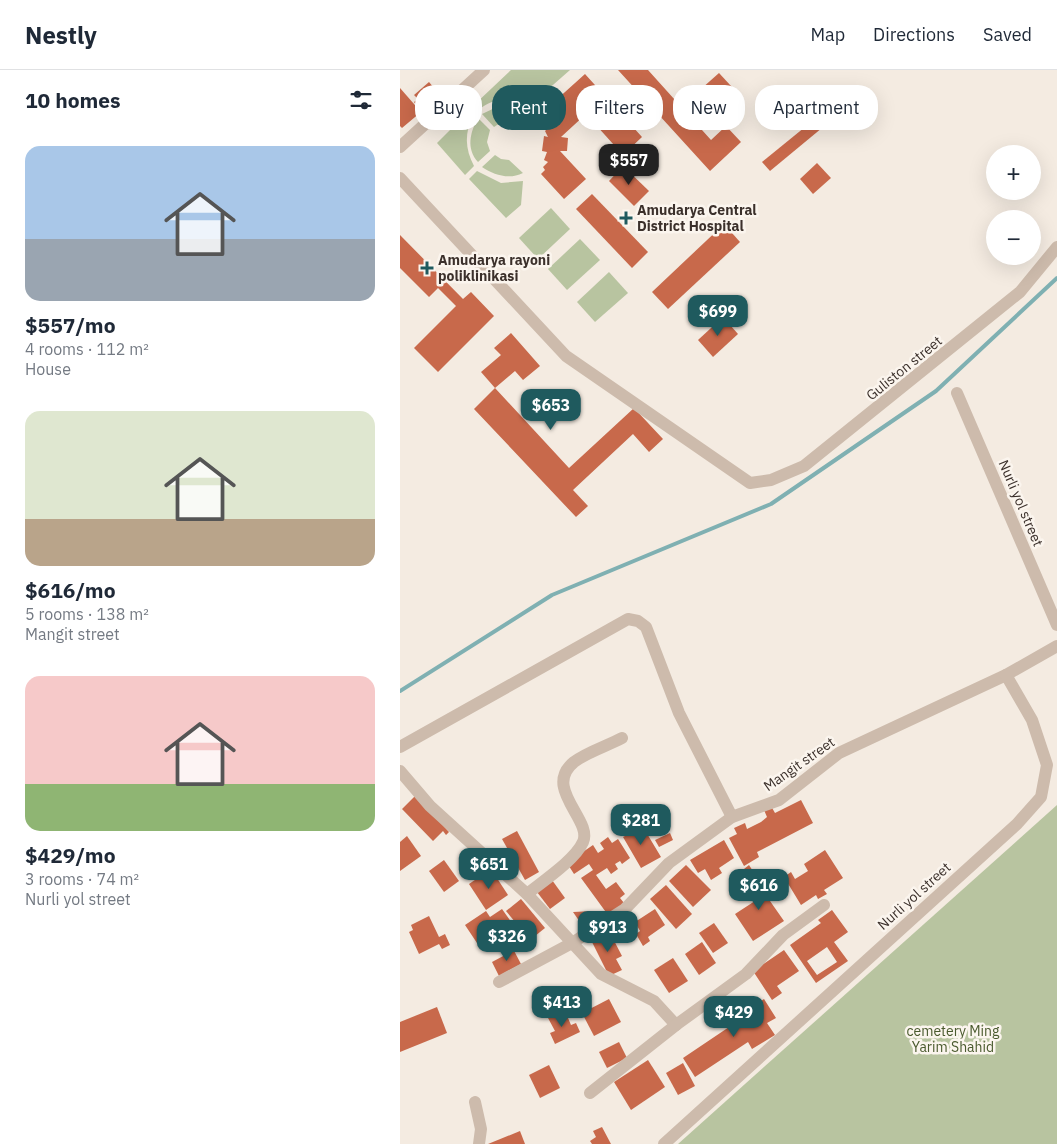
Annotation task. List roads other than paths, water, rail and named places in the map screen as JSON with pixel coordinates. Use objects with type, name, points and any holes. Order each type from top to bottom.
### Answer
[{"type":"street","points":[[400,147],[484,70]]},
{"type":"street","name":"Guliston street","points":[[400,178],[566,356],[750,483],[771,480],[804,466],[1020,292],[1057,247]]},
{"type":"street","name":"Nurli yol street","points":[[957,393],[1057,625]]},
{"type":"street","points":[[400,747],[473,704],[628,619],[638,621],[646,627],[679,713],[732,817]]},
{"type":"street","points":[[1006,675],[1057,646]]},
{"type":"street","name":"Nurli yol street","points":[[664,1144],[1017,824],[1041,797],[1047,765],[1032,720],[1006,675]]},
{"type":"street","name":"Mangit street","points":[[499,982],[572,943],[625,909],[669,862],[732,817],[778,800],[839,753],[1006,675]]},
{"type":"street","points":[[527,894],[574,854],[584,842],[585,834],[564,790],[566,771],[574,762],[622,738]]},
{"type":"street","points":[[400,771],[430,806],[527,894],[601,974],[654,1001],[676,1024]]},
{"type":"street","points":[[590,1093],[676,1024],[746,974],[783,935],[824,905]]},
{"type":"street","points":[[475,1102],[481,1129],[479,1144]]},
{"type":"waterway","points":[[400,691],[552,595],[771,504],[936,391],[1057,278]]},
{"type":"place","name":"Amudarya Central District Hospital","points":[[626,218]]},
{"type":"place","name":"Amudarya rayoni poliklinikasi","points":[[427,268]]},
{"type":"park label","name":"cemetery Ming Yarim Shahid","points":[[953,1040]]}]
